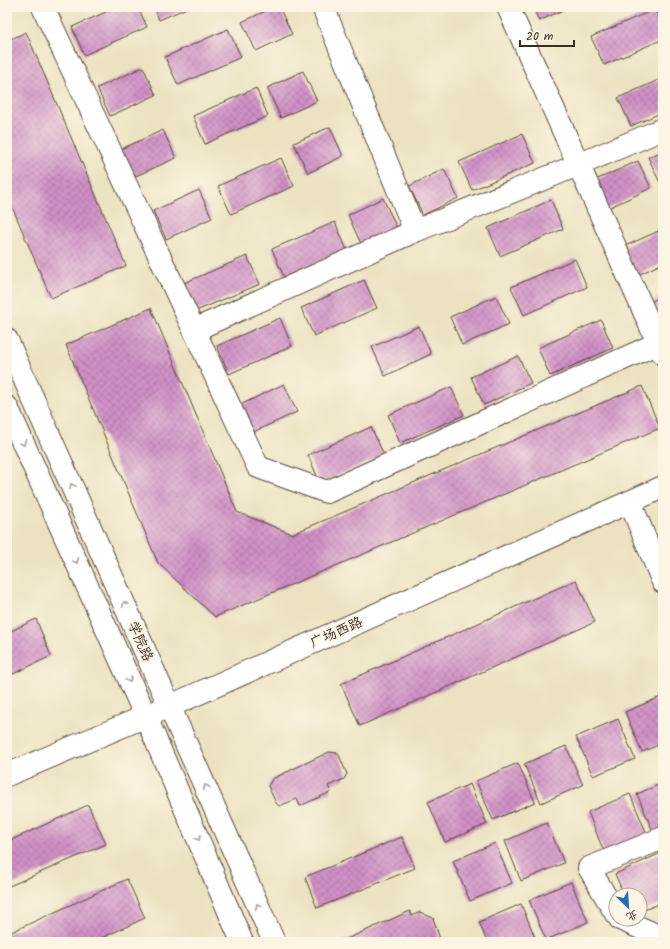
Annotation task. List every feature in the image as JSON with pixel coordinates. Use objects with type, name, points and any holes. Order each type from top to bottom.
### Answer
[{"type":"main road","points":[[43,7],[258,468],[327,492],[661,346],[508,7]]},
{"type":"main road","points":[[324,7],[415,231]]},
{"type":"main road","points":[[194,330],[415,231],[663,129]]},
{"type":"main road","name":"学院路","points":[[7,340],[274,942]]},
{"type":"main road","name":"学院路","points":[[9,415],[146,716],[242,942]]},
{"type":"main road","name":"广场西路","points":[[7,776],[170,706],[663,487]]},
{"type":"main road","points":[[630,502],[663,582]]},
{"type":"main road","points":[[608,900],[589,868],[663,838]]},
{"type":"main road","points":[[638,927],[663,938]]},
{"type":"building","points":[[117,7],[138,7],[147,27],[84,55],[72,27]]},
{"type":"building","points":[[154,7],[189,7],[159,20]]},
{"type":"building","points":[[274,7],[279,7],[292,34],[256,51],[242,22]]},
{"type":"building","points":[[533,7],[569,7],[539,21]]},
{"type":"building","points":[[655,9],[663,28],[663,39],[604,65],[591,37]]},
{"type":"building","points":[[228,29],[241,57],[178,85],[165,57]]},
{"type":"building","points":[[26,32],[126,266],[51,298],[7,195],[7,41]]},
{"type":"building","points":[[143,67],[156,95],[110,116],[97,88]]},
{"type":"building","points":[[303,71],[317,101],[281,118],[267,88]]},
{"type":"building","points":[[663,78],[663,112],[631,126],[618,98]]},
{"type":"building","points":[[256,88],[268,116],[205,144],[193,116]]},
{"type":"building","points":[[330,127],[343,156],[308,173],[294,143]]},
{"type":"building","points":[[163,130],[176,158],[129,179],[117,151]]},
{"type":"building","points":[[522,134],[535,163],[472,190],[459,162]]},
{"type":"building","points":[[663,151],[663,184],[661,185],[648,157]]},
{"type":"building","points":[[281,158],[294,186],[231,214],[218,186]]},
{"type":"building","points":[[638,161],[651,188],[604,210],[591,182]]},
{"type":"building","points":[[444,169],[458,198],[423,215],[409,186]]},
{"type":"building","points":[[199,190],[212,218],[166,239],[153,211]]},
{"type":"building","points":[[383,198],[397,228],[361,244],[348,215]]},
{"type":"building","points":[[551,200],[563,229],[500,256],[488,228]]},
{"type":"building","points":[[335,222],[347,250],[284,277],[272,249]]},
{"type":"building","points":[[663,229],[663,263],[636,276],[623,247]]},
{"type":"building","points":[[247,256],[260,284],[196,311],[184,283]]},
{"type":"building","points":[[575,259],[587,287],[524,315],[511,287]]},
{"type":"building","points":[[364,280],[377,308],[314,336],[301,308]]},
{"type":"building","points":[[496,296],[509,324],[462,345],[450,317]]},
{"type":"building","points":[[663,296],[663,331],[646,304]]},
{"type":"building","points":[[151,308],[237,512],[292,534],[642,386],[660,428],[215,617],[158,563],[66,345]]},
{"type":"building","points":[[280,318],[292,346],[229,374],[217,346]]},
{"type":"building","points":[[601,320],[613,348],[550,376],[538,348]]},
{"type":"building","points":[[419,326],[431,354],[385,376],[372,347]]},
{"type":"building","points":[[518,356],[531,383],[484,405],[471,377]]},
{"type":"building","points":[[284,384],[297,412],[251,433],[238,406]]},
{"type":"building","points":[[451,387],[464,415],[400,443],[388,415]]},
{"type":"building","points":[[371,427],[384,455],[320,483],[308,455]]},
{"type":"building","points":[[576,580],[595,622],[360,726],[341,684]]},
{"type":"building","points":[[36,619],[51,656],[7,677],[7,633]]},
{"type":"building","points":[[663,696],[663,743],[642,752],[625,712]]},
{"type":"building","points":[[618,719],[635,759],[593,776],[576,737]]},
{"type":"building","points":[[566,746],[583,785],[541,803],[524,764]]},
{"type":"building","points":[[329,752],[338,753],[347,774],[344,779],[328,786],[331,792],[300,806],[297,799],[279,806],[268,786],[272,779]]},
{"type":"building","points":[[518,763],[535,802],[493,820],[476,781]]},
{"type":"building","points":[[663,783],[663,830],[654,834],[637,794]]},
{"type":"building","points":[[470,784],[487,824],[445,842],[428,802]]},
{"type":"building","points":[[630,794],[647,834],[604,852],[588,812]]},
{"type":"building","points":[[88,805],[106,844],[7,887],[7,842]]},
{"type":"building","points":[[547,823],[564,863],[521,881],[505,841]]},
{"type":"building","points":[[402,837],[415,868],[317,908],[305,877]]},
{"type":"building","points":[[495,843],[512,883],[470,901],[453,861]]},
{"type":"building","points":[[663,852],[663,902],[648,909],[648,887],[621,887],[615,874]]},
{"type":"building","points":[[127,879],[145,918],[93,942],[7,942],[7,934]]},
{"type":"building","points":[[571,882],[588,922],[546,940],[529,900]]},
{"type":"building","points":[[521,904],[537,942],[487,942],[479,922]]},
{"type":"building","points":[[410,911],[412,916],[420,912],[433,918],[441,942],[340,942]]}]
